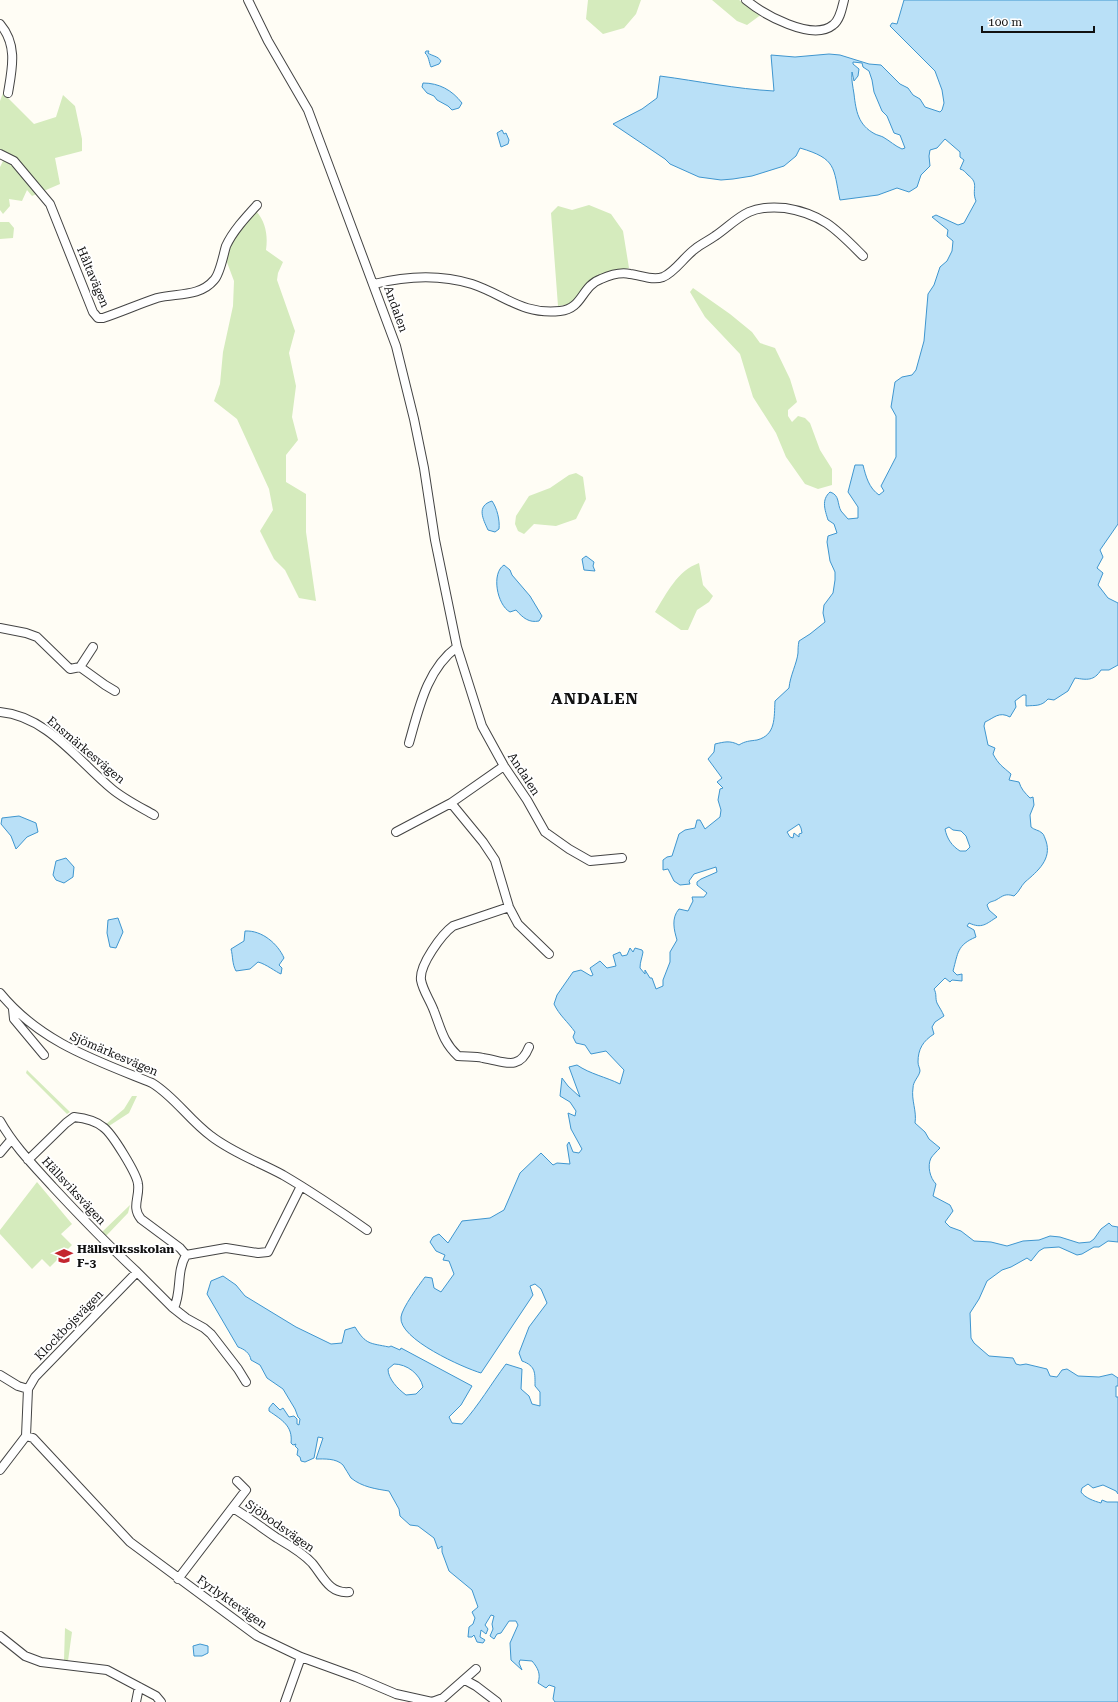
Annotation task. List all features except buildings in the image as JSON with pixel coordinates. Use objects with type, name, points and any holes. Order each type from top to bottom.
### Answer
[{"type":"street","name":"Andalen","points":[[248,0],[268,41],[308,110],[396,346],[414,419],[424,468],[435,540],[457,647],[482,726],[504,766],[527,800],[545,832],[569,849],[590,861],[622,858]]},
{"type":"street","points":[[746,0],[753,6],[784,23],[809,31],[822,30],[833,25],[840,16],[844,0]]},
{"type":"street","points":[[0,24],[8,36],[13,53],[13,68],[8,93]]},
{"type":"street","name":"Håltavägen","points":[[0,154],[14,162],[50,204],[93,314],[98,318],[103,318],[157,298],[187,294],[205,288],[214,281],[219,273],[220,263],[227,245],[244,218],[258,205]]},
{"type":"street","points":[[374,284],[405,278],[441,278],[472,284],[528,309],[544,312],[568,310],[576,306],[588,287],[600,279],[623,273],[652,278],[665,276],[695,248],[716,236],[742,216],[750,211],[766,208],[782,208],[802,211],[820,218],[837,231],[863,256]]},
{"type":"street","points":[[0,628],[34,635],[70,669],[80,667],[93,647]]},
{"type":"street","points":[[409,743],[420,703],[429,681],[442,660],[457,647]]},
{"type":"street","points":[[80,667],[115,691]]},
{"type":"street","name":"Ensmärkesvägen","points":[[0,712],[24,718],[38,725],[55,737],[113,790],[154,815]]},
{"type":"street","points":[[396,832],[451,803],[504,766]]},
{"type":"street","points":[[451,803],[483,842],[495,860],[509,907],[518,924],[548,954]]},
{"type":"street","points":[[509,907],[453,926],[447,930],[424,965],[421,978],[434,1010],[440,1032],[449,1048],[458,1056],[483,1058],[509,1063],[518,1062],[524,1057],[529,1047]]},
{"type":"street","name":"Sjömärkesvägen","points":[[0,993],[13,1009],[39,1030],[60,1044],[152,1083],[164,1090],[210,1135],[229,1148],[274,1170],[323,1199],[367,1230]]},
{"type":"street","points":[[13,1009],[14,1019],[44,1055]]},
{"type":"street","points":[[28,1160],[74,1117],[103,1126],[113,1138],[137,1178],[139,1186],[135,1202],[137,1214],[141,1219],[180,1248],[186,1255]]},
{"type":"street","name":"Hällsviksvägen","points":[[0,1121],[11,1140],[83,1220],[174,1308],[186,1318],[204,1328],[211,1334],[246,1382]]},
{"type":"street","points":[[0,1153],[11,1140]]},
{"type":"street","points":[[186,1255],[226,1248],[258,1253],[268,1252],[301,1186]]},
{"type":"street","points":[[174,1308],[179,1298],[181,1264],[186,1255]]},
{"type":"street","name":"Klockbojsvägen","points":[[28,1389],[35,1377],[137,1272]]},
{"type":"street","points":[[0,1375],[18,1386],[28,1389],[26,1436],[0,1470]]},
{"type":"street","name":"Fyrlyktevägen","points":[[26,1436],[33,1438],[130,1542],[257,1636],[301,1657],[351,1674],[396,1694],[432,1702],[443,1698],[476,1669]]},
{"type":"street","name":"Sjöbodsvägen","points":[[178,1579],[246,1490],[237,1481]]},
{"type":"street","name":"Sjöbodsvägen","points":[[233,1508],[300,1552],[311,1562],[333,1589],[338,1592],[349,1592]]},
{"type":"street","points":[[0,1636],[25,1656],[40,1662],[107,1670],[156,1696],[161,1702]]},
{"type":"street","points":[[285,1702],[301,1657]]},
{"type":"street","points":[[465,1680],[497,1702]]},
{"type":"street","points":[[136,1702],[139,1687]]},
{"type":"green space","points":[[588,0],[641,0],[636,14],[624,28],[603,34],[586,19]]},
{"type":"green space","points":[[712,0],[739,0],[762,14],[747,25],[737,21]]},
{"type":"green space","points":[[3,93],[34,124],[56,117],[63,95],[75,106],[82,139],[82,151],[55,158],[60,184],[32,196],[27,190],[22,201],[9,199],[10,206],[3,214],[0,210],[0,167],[3,161],[0,159],[0,101]]},
{"type":"green space","points":[[589,205],[611,214],[623,231],[629,268],[602,275],[571,304],[558,306],[551,213],[558,206],[572,210]]},
{"type":"green space","points":[[256,211],[266,229],[266,250],[283,262],[278,273],[277,280],[295,331],[289,353],[296,386],[292,417],[298,440],[286,455],[286,482],[306,494],[306,532],[316,601],[299,598],[285,570],[274,559],[260,531],[273,510],[269,489],[237,419],[214,401],[220,384],[223,352],[233,306],[234,281],[225,257],[236,221]]},
{"type":"green space","points":[[0,222],[9,222],[14,228],[13,238],[0,239]]},
{"type":"green space","points":[[693,288],[730,314],[752,332],[760,343],[775,348],[790,379],[797,402],[788,410],[788,416],[792,422],[798,416],[805,418],[810,423],[820,450],[832,469],[832,485],[818,489],[805,484],[786,457],[776,433],[753,397],[740,354],[705,317],[690,292]]},
{"type":"green space","points":[[576,473],[583,477],[586,499],[576,519],[556,526],[534,524],[524,534],[518,531],[515,524],[516,516],[529,496],[550,488],[569,475]]},
{"type":"green space","points":[[699,563],[703,585],[713,596],[709,602],[697,610],[688,630],[681,630],[655,612],[673,583],[685,571]]},
{"type":"green space","points":[[27,1070],[70,1112],[67,1114],[26,1073]]},
{"type":"green space","points":[[132,1096],[137,1096],[129,1113],[109,1126],[106,1124],[124,1109]]},
{"type":"green space","points":[[37,1182],[72,1224],[61,1234],[72,1245],[50,1267],[42,1259],[32,1269],[0,1234],[0,1230]]},
{"type":"green space","points":[[130,1205],[128,1213],[106,1236],[102,1232]]},
{"type":"green space","points":[[65,1628],[72,1632],[68,1661],[64,1660]]},
{"type":"water","points":[[904,0],[1118,0],[1118,524],[1100,550],[1103,557],[1097,568],[1103,573],[1098,585],[1108,598],[1118,603],[1118,665],[1109,670],[1101,670],[1096,676],[1090,679],[1075,678],[1068,691],[1054,700],[1048,699],[1040,704],[1026,706],[1026,695],[1023,695],[1015,701],[1016,707],[1010,717],[1000,715],[985,722],[984,726],[988,745],[995,748],[993,754],[995,758],[1011,774],[1009,780],[1019,782],[1026,794],[1030,798],[1033,797],[1034,805],[1030,815],[1031,827],[1043,834],[1046,841],[1047,853],[1043,864],[1025,882],[1014,896],[1004,895],[987,905],[989,910],[997,917],[981,926],[969,923],[967,926],[974,930],[976,937],[965,943],[957,954],[953,971],[957,975],[962,974],[962,981],[952,980],[950,982],[945,978],[934,989],[937,1003],[944,1016],[935,1022],[932,1027],[934,1034],[920,1049],[918,1062],[920,1071],[913,1086],[913,1101],[915,1123],[925,1132],[929,1139],[940,1148],[931,1158],[929,1168],[932,1179],[936,1184],[933,1196],[950,1205],[953,1211],[945,1222],[950,1227],[961,1231],[974,1241],[991,1242],[1007,1246],[1023,1241],[1039,1240],[1050,1236],[1060,1237],[1079,1243],[1090,1242],[1101,1229],[1109,1223],[1112,1226],[1118,1227],[1118,1242],[1108,1241],[1099,1247],[1094,1247],[1082,1254],[1077,1255],[1059,1247],[1044,1248],[1039,1251],[1031,1261],[1027,1258],[1002,1270],[987,1281],[979,1299],[970,1313],[971,1338],[974,1343],[989,1356],[1013,1358],[1016,1364],[1026,1364],[1047,1369],[1050,1376],[1057,1377],[1062,1370],[1067,1369],[1078,1376],[1099,1377],[1112,1374],[1118,1378],[1116,1397],[1118,1397],[1118,1494],[1116,1491],[1103,1485],[1093,1488],[1088,1484],[1082,1488],[1081,1492],[1087,1498],[1101,1503],[1102,1500],[1107,1502],[1118,1502],[1118,1702],[555,1702],[553,1699],[555,1687],[549,1685],[546,1688],[538,1683],[538,1671],[532,1661],[520,1660],[519,1663],[522,1670],[511,1660],[510,1643],[518,1625],[516,1621],[509,1621],[501,1633],[497,1634],[494,1639],[490,1636],[493,1629],[492,1624],[494,1616],[491,1615],[485,1625],[488,1629],[486,1634],[481,1630],[480,1637],[485,1640],[483,1643],[477,1642],[474,1635],[472,1637],[468,1637],[469,1627],[473,1624],[475,1618],[472,1612],[478,1607],[472,1590],[449,1571],[442,1552],[442,1546],[438,1549],[434,1538],[418,1526],[410,1525],[400,1516],[399,1509],[389,1491],[360,1484],[351,1478],[343,1465],[337,1461],[330,1459],[316,1459],[323,1438],[318,1437],[314,1458],[305,1462],[301,1461],[300,1457],[297,1455],[298,1449],[295,1446],[296,1444],[293,1445],[291,1443],[290,1432],[286,1424],[269,1411],[269,1408],[273,1403],[280,1410],[283,1408],[289,1417],[294,1416],[297,1419],[297,1424],[299,1425],[300,1419],[295,1409],[283,1389],[267,1378],[260,1365],[251,1360],[246,1352],[238,1347],[207,1294],[211,1281],[223,1276],[236,1285],[245,1296],[296,1327],[331,1344],[342,1343],[345,1330],[355,1327],[362,1337],[369,1342],[377,1345],[391,1346],[400,1350],[401,1348],[472,1386],[461,1405],[449,1417],[452,1423],[462,1424],[506,1364],[522,1369],[521,1389],[529,1396],[532,1404],[540,1406],[540,1392],[535,1386],[534,1370],[530,1365],[522,1361],[519,1353],[529,1327],[547,1303],[541,1289],[535,1284],[530,1286],[533,1295],[481,1373],[447,1359],[421,1343],[403,1326],[401,1317],[402,1313],[425,1277],[432,1278],[434,1288],[441,1292],[454,1274],[449,1261],[443,1260],[445,1255],[436,1251],[430,1242],[433,1237],[439,1234],[448,1243],[462,1221],[490,1218],[504,1210],[520,1173],[541,1153],[553,1165],[557,1163],[570,1164],[567,1145],[569,1142],[573,1152],[579,1153],[582,1149],[571,1129],[568,1113],[575,1116],[576,1111],[570,1102],[560,1096],[562,1078],[580,1097],[569,1067],[577,1065],[587,1071],[620,1084],[624,1070],[606,1051],[591,1054],[585,1045],[576,1043],[573,1037],[575,1032],[558,1012],[554,1004],[557,995],[573,972],[581,970],[591,976],[593,975],[590,968],[600,961],[607,968],[616,966],[613,955],[620,952],[622,956],[627,955],[630,948],[633,952],[635,948],[642,950],[643,952],[640,968],[645,974],[645,970],[650,978],[652,978],[656,989],[663,986],[663,980],[670,962],[670,952],[677,940],[674,924],[676,913],[679,909],[688,911],[693,901],[692,897],[704,897],[707,893],[697,885],[697,882],[717,872],[716,867],[694,874],[689,881],[690,884],[680,885],[674,881],[668,869],[663,870],[663,860],[672,856],[679,834],[685,830],[695,828],[697,820],[700,820],[705,829],[720,817],[721,810],[718,800],[720,789],[723,788],[717,782],[722,778],[708,759],[714,752],[715,744],[730,742],[739,745],[763,738],[768,734],[773,725],[775,701],[789,688],[797,657],[799,641],[825,622],[823,613],[824,605],[833,593],[835,580],[835,572],[830,561],[827,542],[828,536],[837,533],[834,524],[828,520],[824,505],[825,498],[830,492],[833,493],[837,497],[841,511],[848,519],[858,518],[858,507],[848,492],[855,465],[863,465],[868,482],[879,495],[884,491],[881,486],[896,457],[896,416],[891,407],[895,382],[902,377],[912,375],[916,370],[924,341],[928,294],[934,285],[940,267],[947,261],[952,251],[953,241],[947,236],[948,230],[932,217],[936,215],[958,225],[964,223],[976,201],[974,181],[960,169],[964,160],[960,157],[960,152],[945,139],[937,148],[930,150],[930,166],[921,175],[917,187],[909,192],[897,188],[878,195],[840,200],[834,172],[831,166],[821,156],[812,152],[800,148],[796,156],[784,166],[752,176],[721,180],[699,177],[670,164],[665,159],[613,124],[642,109],[657,98],[660,76],[731,87],[774,91],[771,55],[795,57],[829,54],[840,55],[869,64],[881,65],[900,84],[908,88],[913,95],[920,99],[925,107],[940,112],[944,103],[942,90],[935,71],[890,26],[892,23],[897,24]],"holes":[[[853,62],[862,63],[863,67],[869,71],[874,92],[882,111],[887,116],[894,133],[900,135],[905,148],[902,149],[883,137],[875,134],[861,122],[857,112],[852,77],[852,72],[854,81],[858,76],[859,69],[853,64]],[[799,824],[802,833],[799,834],[799,837],[794,833],[793,838],[790,837],[787,832]],[[949,827],[953,830],[961,831],[966,836],[970,847],[966,851],[960,851],[957,849],[952,844],[945,829]],[[394,1364],[399,1364],[408,1368],[416,1374],[423,1387],[416,1394],[406,1395],[392,1380],[388,1373],[388,1369]]]},
{"type":"water","points":[[426,51],[429,51],[428,53],[440,59],[441,61],[439,64],[431,67],[425,53]]},
{"type":"water","points":[[423,83],[440,86],[454,94],[462,103],[459,108],[452,110],[437,100],[434,96],[427,93],[422,87]]},
{"type":"water","points":[[502,130],[504,134],[506,133],[509,140],[508,144],[501,147],[497,133]]},
{"type":"water","points":[[492,501],[497,511],[499,522],[499,529],[495,532],[488,530],[482,513],[484,506]]},
{"type":"water","points":[[586,556],[594,562],[593,566],[595,571],[584,570],[582,559]]},
{"type":"water","points":[[504,565],[510,570],[512,575],[530,596],[542,616],[539,621],[526,619],[516,610],[510,612],[505,608],[497,589],[498,575],[500,569]]},
{"type":"water","points":[[19,816],[36,823],[38,832],[27,837],[16,849],[11,836],[1,824],[2,818]]},
{"type":"water","points":[[66,858],[74,867],[73,877],[64,883],[56,880],[53,875],[56,861]]},
{"type":"water","points":[[118,918],[123,932],[116,948],[110,947],[107,933],[108,920]]},
{"type":"water","points":[[245,931],[251,931],[263,935],[274,943],[284,958],[279,965],[282,968],[281,974],[258,962],[250,969],[236,971],[231,949],[244,941]]},
{"type":"water","points":[[200,1644],[208,1646],[208,1653],[202,1656],[194,1656],[193,1646]]},
{"type":"place","name":"Hällsviksskolan F-3","points":[[64,1256]]},
{"type":"district","name":"ANDALEN","points":[[595,698]]}]
